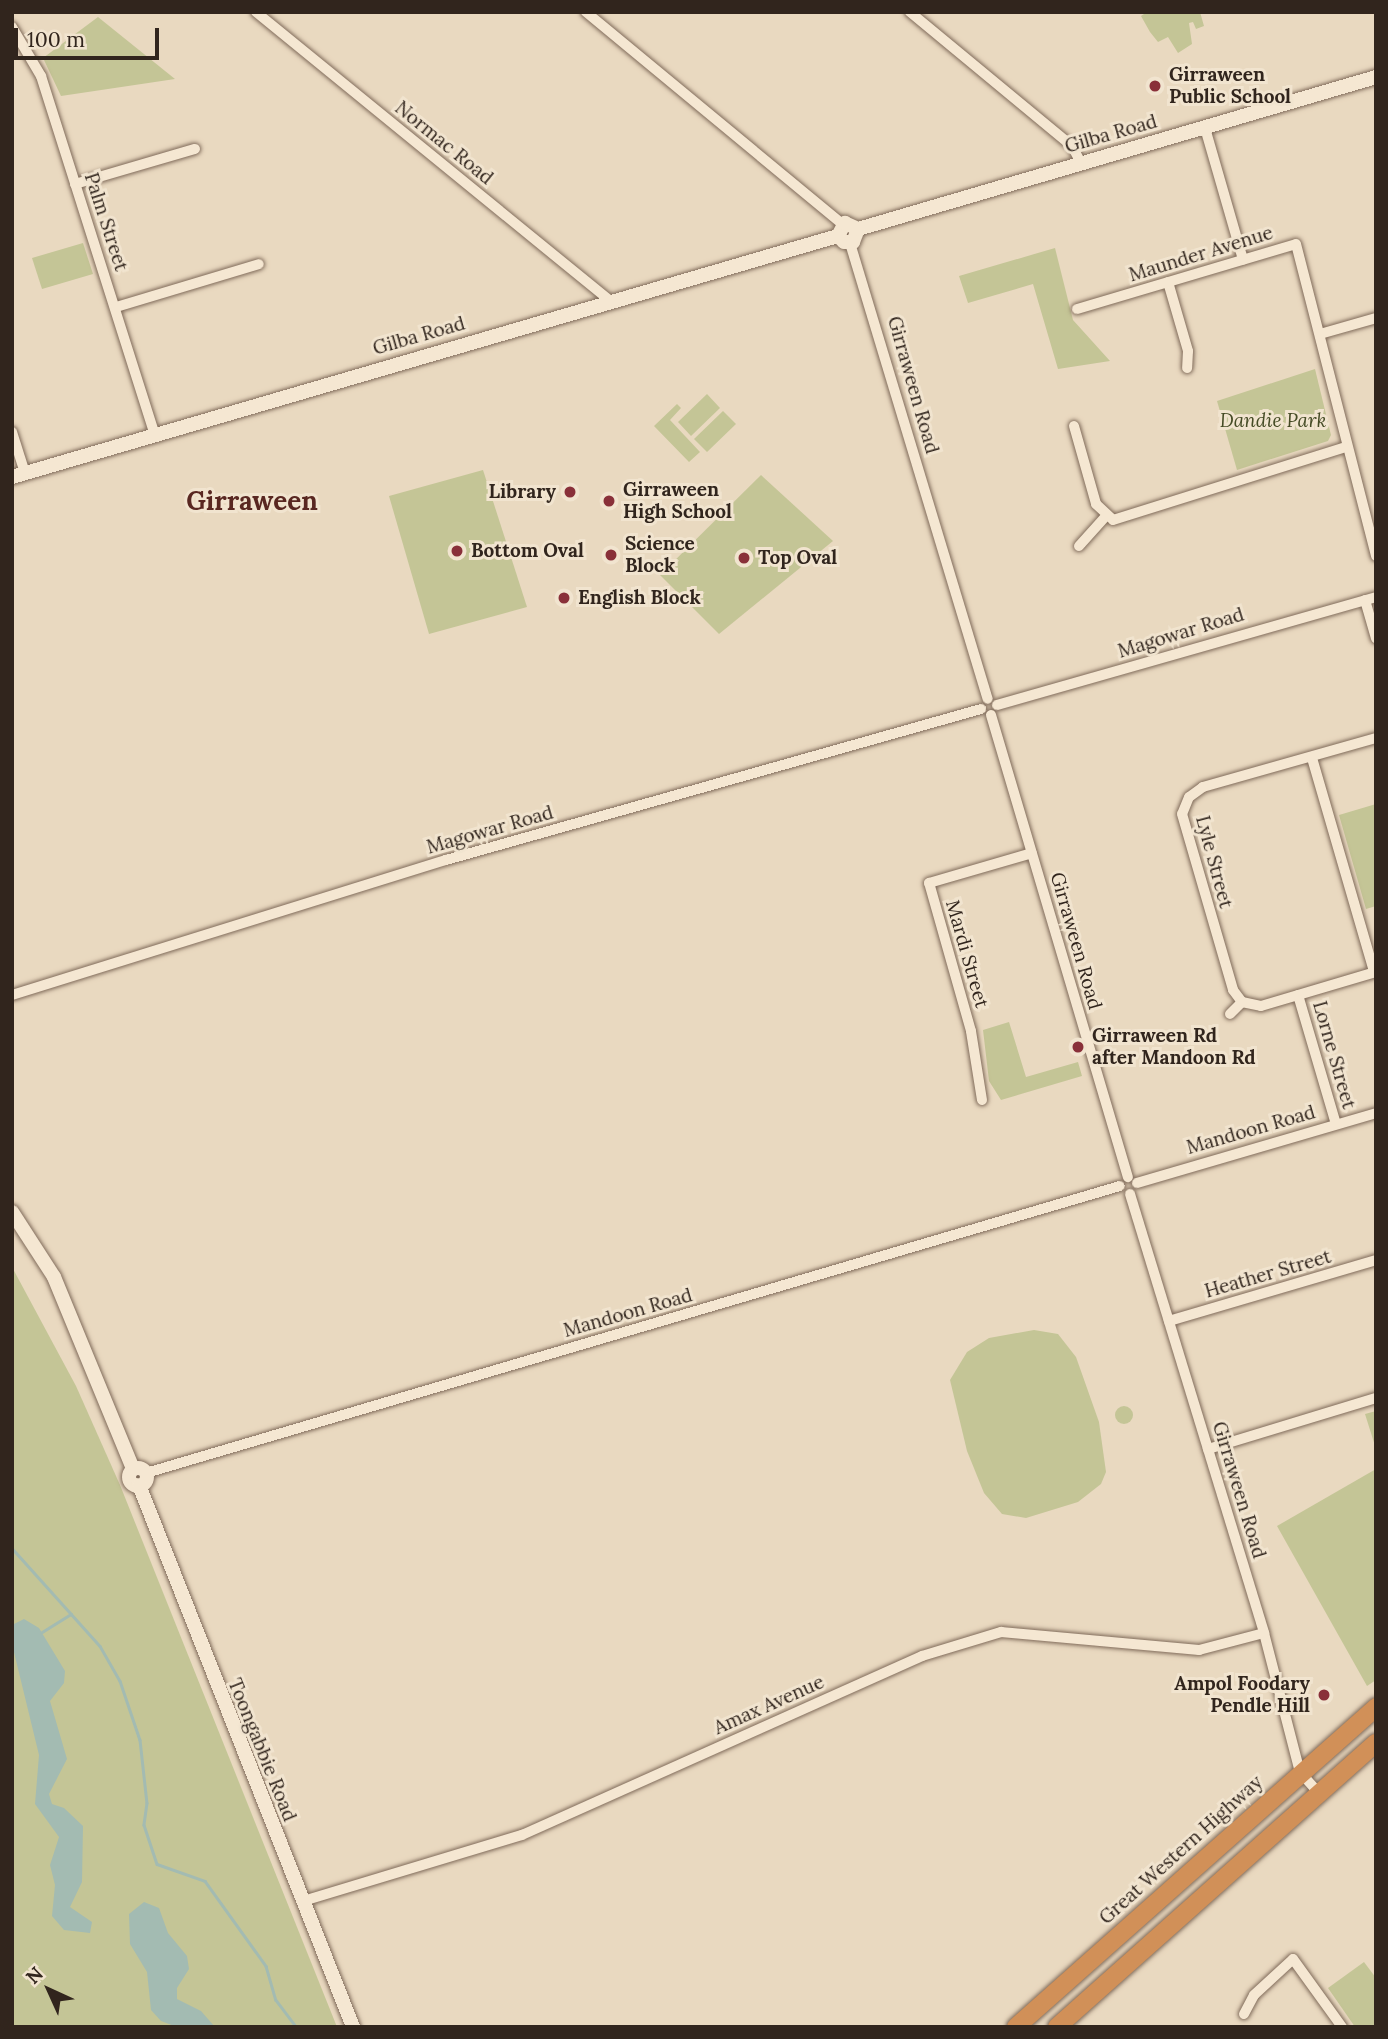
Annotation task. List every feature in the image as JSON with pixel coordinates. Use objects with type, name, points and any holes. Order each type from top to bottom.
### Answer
[{"type":"highway","name":"Great Western Highway","points":[[1016,2027],[1376,1707]]},
{"type":"highway","points":[[1057,2027],[1376,1743]]},
{"type":"street","name":"Normac Road","points":[[256,12],[609,300]]},
{"type":"street","points":[[586,12],[843,234]]},
{"type":"street","points":[[910,12],[1072,146],[1081,163]]},
{"type":"street","name":"Palm Street","points":[[12,27],[41,76],[154,433]]},
{"type":"street","name":"Gilba Road","points":[[19,475],[154,433],[843,234],[851,223],[858,229],[1376,77]]},
{"type":"street","points":[[1205,128],[1243,260]]},
{"type":"street","points":[[75,184],[195,149]]},
{"type":"street","name":"Girraween Road","points":[[843,234],[988,699]]},
{"type":"street","name":"Maunder Avenue","points":[[1077,309],[1296,244],[1376,556]]},
{"type":"street","points":[[116,307],[258,264]]},
{"type":"street","points":[[1168,282],[1188,351],[1187,368]]},
{"type":"street","points":[[1320,334],[1376,318]]},
{"type":"street","points":[[1074,426],[1096,504],[1106,516],[1125,519],[1346,447]]},
{"type":"street","points":[[12,432],[19,475]]},
{"type":"street","points":[[1079,546],[1106,516]]},
{"type":"street","name":"Magowar Road","points":[[998,705],[1376,597]]},
{"type":"street","points":[[1364,600],[1376,638]]},
{"type":"street","points":[[988,699],[998,705],[991,715],[981,709],[988,699]]},
{"type":"street","name":"Magowar Road","points":[[12,995],[446,860],[981,709]]},
{"type":"street","name":"Girraween Road","points":[[991,715],[1132,1180]]},
{"type":"street","name":"Lyle Street","points":[[1242,1002],[1233,990],[1183,809],[1189,797],[1203,788],[1376,738]]},
{"type":"street","points":[[1230,1014],[1242,1002],[1255,1007],[1375,972],[1311,758]]},
{"type":"street","name":"Mardi Street","points":[[982,1100],[971,1031],[929,883],[1032,853]]},
{"type":"street","name":"Lorne Street","points":[[1298,995],[1336,1125]]},
{"type":"street","name":"Mandoon Road","points":[[1132,1180],[1376,1113]]},
{"type":"street","points":[[1130,1194],[1121,1186],[1132,1180]]},
{"type":"street","points":[[1130,1194],[1132,1180]]},
{"type":"street","name":"Mandoon Road","points":[[139,1476],[1121,1186]]},
{"type":"street","name":"Girraween Road","points":[[1130,1194],[1264,1633],[1300,1772],[1319,1793]]},
{"type":"street","name":"Toongabbie Road","points":[[12,1212],[54,1277],[139,1476],[353,2027]]},
{"type":"street","name":"Heather Street","points":[[1169,1321],[1376,1260]]},
{"type":"street","points":[[1208,1449],[1376,1398]]},
{"type":"street","name":"Amax Avenue","points":[[303,1901],[522,1835],[922,1656],[1001,1632],[1199,1650],[1264,1633]]},
{"type":"street","points":[[1244,2014],[1254,1995],[1293,1959],[1342,2027]]},
{"type":"green space","points":[[1147,12],[1200,12],[1204,26],[1196,29],[1193,22],[1189,23],[1192,44],[1178,53],[1168,37],[1158,42],[1150,32],[1141,16]]},
{"type":"green space","points":[[98,17],[175,79],[61,96],[43,58]]},
{"type":"green space","points":[[83,243],[93,274],[42,289],[32,258]]},
{"type":"green space","points":[[1055,248],[1073,320],[1110,361],[1058,369],[1033,284],[968,303],[959,276]]},
{"type":"green space","name":"Dandie Park","points":[[1315,369],[1331,435],[1328,441],[1237,470],[1217,401]]},
{"type":"green space","points":[[707,394],[720,408],[691,436],[678,422]]},
{"type":"green space","points":[[677,404],[681,408],[670,420],[700,452],[689,462],[654,426]]},
{"type":"green space","points":[[723,411],[736,424],[707,452],[694,439]]},
{"type":"green space","name":"Bottom Oval","points":[[483,470],[527,607],[429,634],[389,496]]},
{"type":"green space","name":"Top Oval","points":[[761,475],[833,541],[719,634],[660,575]]},
{"type":"green space","points":[[1376,804],[1376,906],[1366,909],[1339,815]]},
{"type":"green space","points":[[1009,1022],[1026,1077],[1078,1062],[1082,1076],[1001,1100],[989,1081],[983,1030]]},
{"type":"green space","points":[[12,1267],[76,1386],[120,1485],[337,2027],[12,2027]]},
{"type":"green space","points":[[1034,1330],[1058,1334],[1076,1357],[1099,1422],[1106,1472],[1101,1484],[1078,1502],[1026,1518],[1002,1514],[984,1493],[967,1451],[950,1380],[967,1352],[989,1338]]},
{"type":"green space","points":[[1124,1406],[1130,1409],[1133,1415],[1130,1421],[1124,1424],[1118,1421],[1115,1415],[1118,1409]]},
{"type":"green space","points":[[1376,1411],[1376,1449],[1365,1414]]},
{"type":"green space","points":[[1376,1469],[1376,1680],[1367,1686],[1277,1526]]},
{"type":"green space","points":[[1364,1962],[1376,1978],[1376,2027],[1355,2027],[1328,1988]]},
{"type":"shaded area","points":[[24,1619],[39,1628],[65,1671],[64,1683],[50,1701],[67,1759],[49,1794],[52,1804],[64,1808],[83,1826],[82,1882],[70,1907],[92,1922],[90,1933],[64,1930],[52,1916],[55,1885],[50,1865],[59,1837],[35,1804],[39,1755],[12,1644],[12,1625]]},
{"type":"shaded area","points":[[144,1902],[159,1908],[168,1933],[187,1956],[189,1969],[177,1988],[177,1999],[201,2011],[215,2027],[177,2027],[161,2021],[151,2010],[147,1972],[130,1944],[129,1914]]},
{"type":"waterway","points":[[12,1548],[100,1646],[120,1681],[140,1740],[147,1803],[144,1825],[157,1864],[205,1881],[266,1966],[276,2000],[296,2027]]},
{"type":"waterway","points":[[42,1632],[71,1614]]},
{"type":"place","name":"Girraween Public School","points":[[1155,86]]},
{"type":"place","name":"Library","points":[[570,492]]},
{"type":"place","name":"Girraween High School","points":[[609,501]]},
{"type":"place","name":"Bottom Oval","points":[[457,551]]},
{"type":"place","name":"Science Block","points":[[611,555]]},
{"type":"place","name":"Top Oval","points":[[744,558]]},
{"type":"place","name":"English Block","points":[[564,598]]},
{"type":"place","name":"Girraween Rd after Mandoon Rd","points":[[1078,1047]]},
{"type":"place","name":"Ampol Foodary Pendle Hill","points":[[1324,1695]]},
{"type":"district","name":"Girraween","points":[[252,501]]}]
